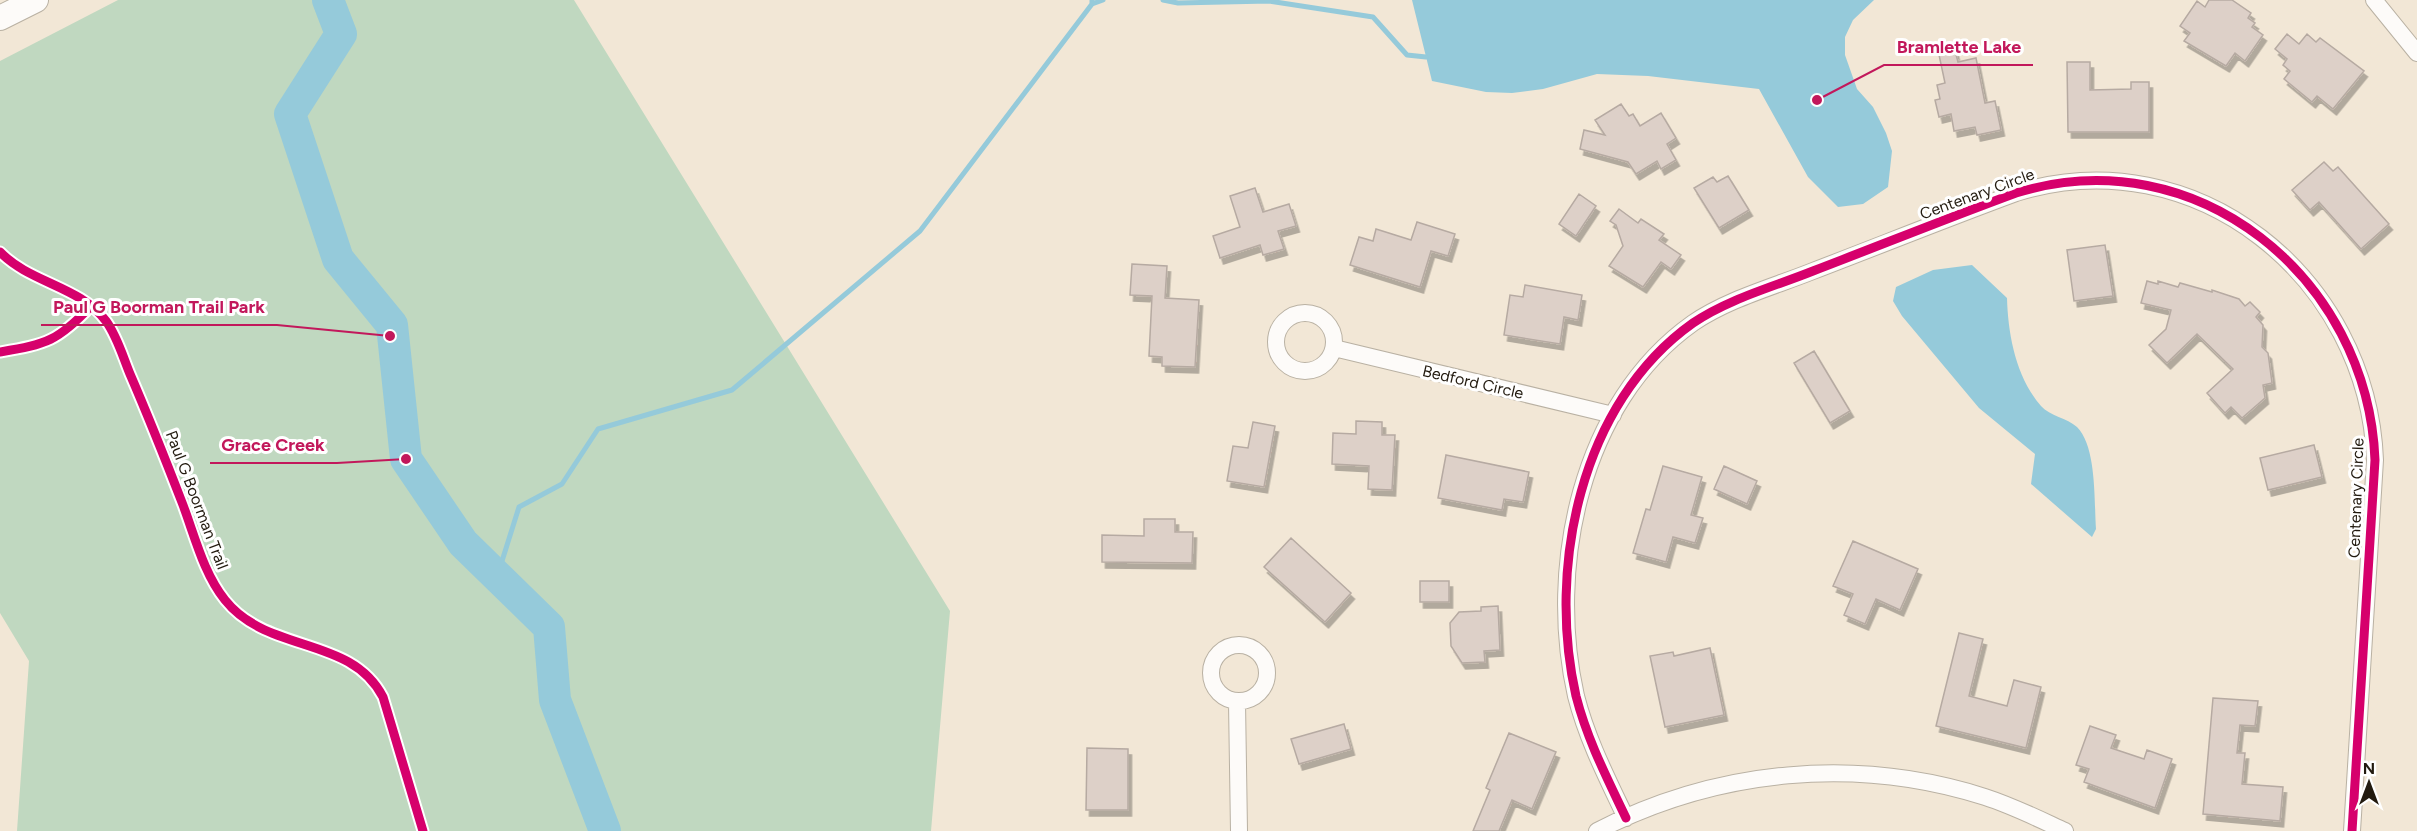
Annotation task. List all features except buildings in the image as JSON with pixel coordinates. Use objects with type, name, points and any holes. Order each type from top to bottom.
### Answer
[{"type":"main road","points":[[0,18],[36,0]]},
{"type":"street","points":[[2374,0],[2417,53]]},
{"type":"street","name":"Centenary Circle","points":[[1626,818],[1598,759],[1582,718],[1572,674],[1566,606],[1569,561],[1578,505],[1599,444],[1613,415],[1653,358],[1678,335],[1704,317],[1743,299],[2016,193],[2064,182],[2115,181],[2172,190],[2214,208],[2255,232],[2281,254],[2307,281],[2327,309],[2345,341],[2359,374],[2369,407],[2374,442],[2374,477],[2352,831]]},
{"type":"street","name":"Bedford Circle","points":[[1334,348],[1613,415]]},
{"type":"street","points":[[1237,702],[1239,831]]},
{"type":"street","points":[[1597,831],[1671,799],[1727,783],[1792,774],[1842,773],[1891,777],[1964,791],[2012,807],[2065,831]]},
{"type":"green space","points":[[118,0],[574,0],[950,611],[931,831],[17,831],[29,661],[0,613],[0,61]]},
{"type":"water","points":[[1412,0],[1874,0],[1853,20],[1845,37],[1845,55],[1857,89],[1873,107],[1892,151],[1888,187],[1863,204],[1838,207],[1808,177],[1759,89],[1648,76],[1597,74],[1543,89],[1512,93],[1486,92],[1432,81]]},
{"type":"water","points":[[1972,265],[2007,298],[2009,326],[2015,355],[2032,395],[2045,409],[2077,427],[2083,436],[2088,448],[2093,475],[2096,529],[2092,537],[2031,484],[2035,454],[1979,408],[1902,316],[1893,301],[1896,287],[1933,270]]},
{"type":"waterway","points":[[328,0],[341,34],[290,114],[338,259],[392,325],[406,459],[463,543],[549,627],[555,700],[605,831]]},
{"type":"waterway","points":[[497,577],[519,507],[562,484],[598,429],[732,390],[920,231],[1092,4],[1092,0]]},
{"type":"waterway","points":[[1092,4],[1103,0]]},
{"type":"waterway","points":[[1163,0],[1178,3],[1269,1],[1373,17],[1407,55],[1426,57]]},
{"type":"cycle path","points":[[1626,818],[1592,743],[1576,696],[1568,647],[1566,595],[1570,543],[1581,492],[1599,442],[1623,397],[1654,357],[1693,323],[1721,307],[2016,193],[2083,181],[2147,186],[2207,205],[2260,237],[2306,281],[2341,334],[2365,394],[2375,460],[2352,831]]},
{"type":"cycle path","name":"Paul G Boorman Trail","points":[[0,252],[26,271],[83,300],[95,309],[110,327],[164,456],[211,579],[225,600],[243,617],[263,629],[330,653],[351,663],[369,677],[383,697],[423,831]]},
{"type":"cycle path","points":[[0,352],[51,339],[69,327],[91,306]]},
{"type":"place","name":"Bramlette Lake","points":[[1817,100]]},
{"type":"place","name":"Paul G Boorman Trail Park","points":[[390,336]]},
{"type":"place","name":"Grace Creek","points":[[406,459]]}]
